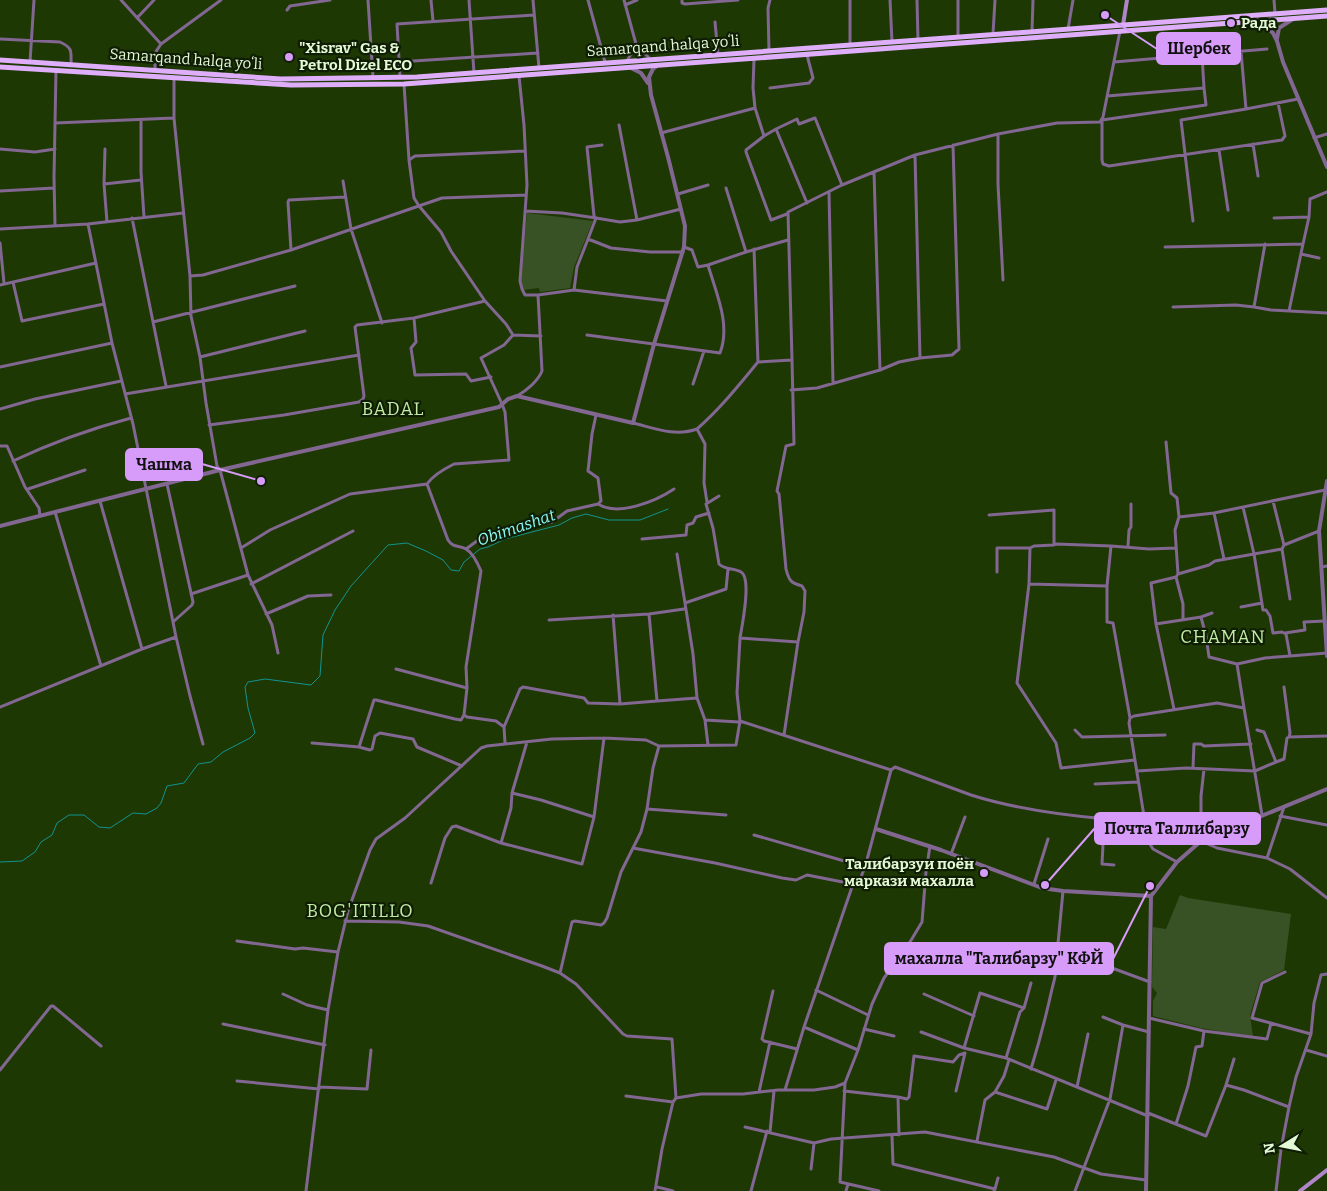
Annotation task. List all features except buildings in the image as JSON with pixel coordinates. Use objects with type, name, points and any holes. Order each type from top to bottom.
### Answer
[{"type":"highway","name":"Samarqand halqa yoʻli","points":[[0,60],[325,82],[474,73],[1327,10]]},
{"type":"highway","name":"Samarqand halqa yoʻli","points":[[0,67],[174,76],[216,81],[404,84],[1327,16]]},
{"type":"highway","points":[[1175,21],[1175,27]]},
{"type":"highway","points":[[716,62],[717,54]]},
{"type":"highway","points":[[550,67],[551,74]]},
{"type":"main road","points":[[1123,25],[1127,0]]},
{"type":"main road","points":[[1300,1191],[1327,1170]]},
{"type":"street","points":[[30,62],[34,0]]},
{"type":"street","points":[[121,0],[161,44]]},
{"type":"street","points":[[137,18],[154,0]]},
{"type":"street","points":[[154,69],[155,53],[161,44],[221,0]]},
{"type":"street","points":[[287,10],[290,6],[330,0]]},
{"type":"street","points":[[368,0],[373,78]]},
{"type":"street","points":[[431,0],[433,22]]},
{"type":"street","points":[[469,0],[474,73]]},
{"type":"street","points":[[533,0],[539,68]]},
{"type":"street","points":[[588,0],[605,62]]},
{"type":"street","points":[[624,0],[636,44],[650,59]]},
{"type":"street","points":[[625,5],[637,0]]},
{"type":"street","points":[[682,0],[682,3],[685,4],[738,0]]},
{"type":"street","points":[[769,51],[768,8],[770,0]]},
{"type":"street","points":[[850,0],[850,45]]},
{"type":"street","points":[[890,0],[892,42]]},
{"type":"street","points":[[917,0],[918,40]]},
{"type":"street","points":[[958,0],[958,37]]},
{"type":"street","points":[[994,34],[995,0]]},
{"type":"street","points":[[1032,32],[1033,0]]},
{"type":"street","points":[[1068,29],[1073,0]]},
{"type":"street","points":[[1274,0],[1275,13]]},
{"type":"street","points":[[400,78],[397,24],[534,15]]},
{"type":"street","points":[[1277,41],[1279,28],[1296,18]]},
{"type":"street","points":[[1258,21],[1273,33],[1277,41],[1283,62],[1327,167]]},
{"type":"street","points":[[715,22],[717,54]]},
{"type":"street","points":[[1120,31],[1102,120],[1102,160],[1106,166],[1219,150],[1285,138],[1278,103]]},
{"type":"street","points":[[0,39],[60,42],[71,50],[71,64]]},
{"type":"street","points":[[627,61],[636,44]]},
{"type":"street","points":[[1114,62],[1267,49]]},
{"type":"street","points":[[1241,52],[1246,109]]},
{"type":"street","points":[[398,62],[538,54]]},
{"type":"street","points":[[770,88],[809,83],[813,78],[808,55]]},
{"type":"street","points":[[842,185],[815,118],[799,124],[797,119],[776,129],[764,136],[746,152],[771,220],[787,214],[842,185],[915,155],[998,134],[1057,123],[1097,123],[1102,120],[1206,105],[1202,55]]},
{"type":"street","points":[[754,59],[753,88],[755,108],[764,136]]},
{"type":"street","points":[[633,423],[654,344],[684,249],[685,232],[678,194],[650,87],[649,77],[656,66]]},
{"type":"street","points":[[630,68],[641,73],[646,78],[650,87]]},
{"type":"street","points":[[55,226],[56,70]]},
{"type":"street","points":[[174,76],[174,118],[190,276],[191,312],[217,466],[220,470],[248,575],[275,634],[278,653]]},
{"type":"street","points":[[519,76],[527,185],[520,281],[525,295],[574,290],[667,302]]},
{"type":"street","points":[[404,84],[409,160],[414,198],[438,228],[451,251],[485,301],[506,324],[513,335]]},
{"type":"street","points":[[1107,96],[1204,88]]},
{"type":"street","points":[[1193,221],[1180,122],[1182,119],[1298,99]]},
{"type":"street","points":[[661,133],[755,108]]},
{"type":"street","points":[[55,123],[174,118]]},
{"type":"street","points":[[141,120],[141,180],[144,217]]},
{"type":"street","points":[[619,125],[637,220]]},
{"type":"street","points":[[776,129],[807,203]]},
{"type":"street","points":[[998,134],[1003,280]]},
{"type":"street","points":[[1314,138],[1327,134]]},
{"type":"street","points":[[1253,144],[1258,176]]},
{"type":"street","points":[[574,290],[577,267],[596,218],[594,216],[587,147],[602,145]]},
{"type":"street","points":[[792,390],[816,388],[880,370],[899,362],[952,355],[959,349],[953,145]]},
{"type":"street","points":[[104,148],[107,222]]},
{"type":"street","points":[[0,149],[35,152],[55,149]]},
{"type":"street","points":[[1219,150],[1228,210]]},
{"type":"street","points":[[409,160],[415,156],[524,151]]},
{"type":"street","points":[[915,155],[920,358]]},
{"type":"street","points":[[874,172],[880,370]]},
{"type":"street","points":[[104,184],[141,180]]},
{"type":"street","points":[[343,181],[351,229],[382,323]]},
{"type":"street","points":[[678,194],[708,185]]},
{"type":"street","points":[[0,191],[54,188]]},
{"type":"street","points":[[726,188],[746,252]]},
{"type":"street","points":[[829,192],[833,383]]},
{"type":"street","points":[[1289,311],[1309,217],[1310,199],[1327,192]]},
{"type":"street","points":[[190,276],[203,275],[292,250],[442,198],[526,195]]},
{"type":"street","points":[[292,250],[288,202],[290,200],[345,197]]},
{"type":"street","points":[[525,211],[562,213],[620,222],[637,220],[681,209]]},
{"type":"street","points":[[0,229],[88,224],[183,213]]},
{"type":"street","points":[[784,735],[804,612],[805,591],[802,586],[792,584],[789,580],[786,569],[779,494],[777,491],[786,446],[794,444],[787,214]]},
{"type":"street","points":[[1274,218],[1309,217]]},
{"type":"street","points":[[132,218],[166,386]]},
{"type":"street","points":[[88,224],[112,343],[131,418],[176,637],[203,744]]},
{"type":"street","points":[[588,240],[611,248],[650,252],[692,250],[698,267],[788,240]]},
{"type":"street","points":[[0,243],[2,284],[96,263]]},
{"type":"street","points":[[1254,307],[1265,244]]},
{"type":"street","points":[[1166,248],[1303,244]]},
{"type":"street","points":[[517,396],[673,432],[683,433],[696,429],[715,414],[758,362],[754,249]]},
{"type":"street","points":[[1301,254],[1319,258]]},
{"type":"street","points":[[587,335],[720,353],[724,337],[722,314],[708,265]]},
{"type":"street","points":[[13,282],[22,322],[104,304]]},
{"type":"street","points":[[153,322],[295,286]]},
{"type":"street","points":[[0,526],[220,470],[499,407],[508,399],[524,392],[540,376],[542,366],[538,295]]},
{"type":"street","points":[[210,424],[284,415],[363,400],[356,326],[414,318],[485,301]]},
{"type":"street","points":[[1173,308],[1236,305],[1327,313]]},
{"type":"street","points":[[414,318],[416,342],[412,348],[415,375],[466,374],[470,380],[474,381],[491,377]]},
{"type":"street","points":[[200,357],[306,331]]},
{"type":"street","points":[[513,335],[541,336]]},
{"type":"street","points":[[241,548],[270,530],[350,494],[427,484],[447,467],[454,464],[508,460],[508,439],[502,404],[481,357],[504,345],[513,335]]},
{"type":"street","points":[[0,367],[112,343]]},
{"type":"street","points":[[693,384],[704,350]]},
{"type":"street","points":[[125,394],[359,355]]},
{"type":"street","points":[[758,362],[792,360]]},
{"type":"street","points":[[0,409],[58,394],[121,381]]},
{"type":"street","points":[[466,549],[481,538],[552,522],[567,511],[598,504],[601,500],[598,478],[588,471],[596,415]]},
{"type":"street","points":[[13,461],[92,428],[131,418]]},
{"type":"street","points":[[306,1191],[328,1010],[338,952],[345,921],[370,850],[376,839],[405,818],[481,748],[505,743],[552,739],[604,738],[646,740],[659,746],[736,744],[740,722],[737,693],[746,578],[741,572],[722,567],[719,564],[713,528],[706,504],[704,444],[696,429]]},
{"type":"street","points":[[1166,442],[1171,493],[1177,498],[1179,517],[1175,530],[1177,576],[1183,604],[1183,619]]},
{"type":"street","points":[[0,446],[7,446],[26,487],[39,508],[40,516]]},
{"type":"street","points":[[28,489],[85,470]]},
{"type":"street","points":[[1201,617],[1209,657],[1237,664],[1265,658],[1327,654],[1324,566],[1319,531],[1327,481]]},
{"type":"street","points":[[167,484],[192,605],[173,622]]},
{"type":"street","points":[[359,747],[374,700],[461,720],[464,715],[467,688],[466,667],[480,571],[472,555],[466,549],[454,546],[448,540],[427,484]]},
{"type":"street","points":[[598,504],[603,508],[635,506],[650,503],[674,489]]},
{"type":"street","points":[[1179,517],[1214,513],[1325,490]]},
{"type":"street","points":[[707,502],[720,496]]},
{"type":"street","points":[[100,501],[142,649]]},
{"type":"street","points":[[1273,501],[1283,547],[1290,599]]},
{"type":"street","points":[[1128,546],[1129,530],[1131,527],[1131,504]]},
{"type":"street","points":[[1243,506],[1254,554],[1263,610],[1266,610],[1270,616],[1273,633],[1305,630],[1304,622],[1325,621]]},
{"type":"street","points":[[989,515],[1054,510],[1054,546]]},
{"type":"street","points":[[55,512],[101,666]]},
{"type":"street","points":[[642,539],[686,535],[687,525],[693,523],[696,517],[709,513]]},
{"type":"street","points":[[1214,513],[1224,559]]},
{"type":"street","points":[[1321,518],[1327,517]]},
{"type":"street","points":[[251,584],[353,531]]},
{"type":"street","points":[[1174,709],[1156,624],[1151,583],[1224,559],[1283,547],[1319,531]]},
{"type":"street","points":[[997,572],[998,548],[1030,548],[1034,546],[1054,546],[1056,544],[1176,548]]},
{"type":"street","points":[[1111,546],[1107,586],[1107,622],[1113,623],[1150,846],[1177,862]]},
{"type":"street","points":[[1030,548],[1029,584],[1017,683],[1056,743],[1060,768],[1135,760]]},
{"type":"street","points":[[677,554],[698,698],[705,720],[708,745]]},
{"type":"street","points":[[685,603],[726,589],[728,569]]},
{"type":"street","points":[[191,594],[248,575]]},
{"type":"street","points":[[1029,584],[1107,586]]},
{"type":"street","points":[[266,614],[308,596],[331,595]]},
{"type":"street","points":[[1241,607],[1262,603]]},
{"type":"street","points":[[549,620],[649,614],[684,609]]},
{"type":"street","points":[[1156,624],[1201,617],[1212,613]]},
{"type":"street","points":[[649,614],[657,701]]},
{"type":"street","points":[[613,615],[620,704]]},
{"type":"street","points":[[1284,633],[1288,637],[1290,656]]},
{"type":"street","points":[[0,707],[176,637]]},
{"type":"street","points":[[740,638],[798,642]]},
{"type":"street","points":[[1237,664],[1262,816]]},
{"type":"street","points":[[396,669],[467,688]]},
{"type":"street","points":[[505,743],[504,727],[520,689],[523,687],[584,698],[588,703],[620,704],[698,698]]},
{"type":"street","points":[[1137,771],[1194,768],[1255,771],[1284,759],[1284,749],[1290,733],[1284,687]]},
{"type":"street","points":[[1130,718],[1221,702],[1244,708]]},
{"type":"street","points":[[464,715],[496,721],[504,727]]},
{"type":"street","points":[[705,720],[740,722],[891,770],[895,767],[972,795],[1014,806],[1060,815],[1145,821]]},
{"type":"street","points":[[1075,730],[1082,737],[1165,735]]},
{"type":"street","points":[[1258,730],[1264,732],[1276,762]]},
{"type":"street","points":[[312,743],[359,747],[370,750],[372,749],[375,736],[380,733],[413,739],[417,746],[462,766]]},
{"type":"street","points":[[1289,737],[1327,736]]},
{"type":"street","points":[[431,883],[445,838],[452,827],[456,826],[502,843],[582,864],[594,817],[604,738]]},
{"type":"street","points":[[502,843],[511,808],[512,793],[527,742]]},
{"type":"street","points":[[1194,768],[1194,744],[1204,746],[1251,744]]},
{"type":"street","points":[[560,974],[572,922],[601,925],[604,923],[622,872],[640,832],[647,809],[653,768],[659,746]]},
{"type":"street","points":[[1201,841],[1201,796],[1204,769]]},
{"type":"street","points":[[786,1090],[804,1027],[852,884],[861,877],[866,866],[891,770]]},
{"type":"street","points":[[1095,784],[1138,782]]},
{"type":"street","points":[[1146,1191],[1151,896],[1177,862],[1201,841],[1327,789]]},
{"type":"street","points":[[512,793],[594,817]]},
{"type":"street","points":[[1267,858],[1284,807]]},
{"type":"street","points":[[647,809],[726,815]]},
{"type":"street","points":[[1280,816],[1327,825]]},
{"type":"street","points":[[951,854],[965,817]]},
{"type":"street","points":[[1107,819],[1104,824],[1102,864],[1114,865]]},
{"type":"street","points":[[876,829],[930,846],[1042,888],[1151,896]]},
{"type":"street","points":[[754,835],[866,866]]},
{"type":"street","points":[[1034,884],[1048,839]]},
{"type":"street","points":[[1201,841],[1217,848],[1267,858],[1290,869],[1327,898]]},
{"type":"street","points":[[880,1191],[840,1182],[845,1083],[858,1050],[872,1004],[884,978],[922,922],[930,846]]},
{"type":"street","points":[[633,848],[716,863],[782,878],[796,880],[807,875],[852,884]]},
{"type":"street","points":[[1031,1070],[1044,1025],[1058,960],[1063,891]]},
{"type":"street","points":[[345,921],[398,922],[428,926],[560,974],[576,984],[627,1036],[672,1039],[674,1100],[662,1149],[656,1189],[673,1191]]},
{"type":"street","points":[[238,941],[295,949],[303,948],[338,952]]},
{"type":"street","points":[[1058,960],[1101,964],[1150,982]]},
{"type":"street","points":[[1284,972],[1262,983],[1252,1018],[1311,1034]]},
{"type":"street","points":[[1276,1191],[1289,1107],[1296,1077],[1311,1034],[1318,980],[1321,975],[1327,974]]},
{"type":"street","points":[[977,1141],[985,1100],[995,1092],[1004,1076],[1020,1012],[1024,1008],[1031,983]]},
{"type":"street","points":[[816,990],[868,1016]]},
{"type":"street","points":[[773,992],[762,1039],[797,1049]]},
{"type":"street","points":[[956,1091],[980,992],[1024,1008]]},
{"type":"street","points":[[283,994],[307,1005],[328,1010]]},
{"type":"street","points":[[924,994],[974,1016]]},
{"type":"street","points":[[0,1070],[51,1006],[54,1006],[101,1046]]},
{"type":"street","points":[[1103,1017],[1149,1032]]},
{"type":"street","points":[[1150,1018],[1204,1031],[1267,1040],[1271,1023]]},
{"type":"street","points":[[223,1024],[325,1045]]},
{"type":"street","points":[[1075,1191],[1110,1100],[1123,1025]]},
{"type":"street","points":[[804,1027],[858,1050]]},
{"type":"street","points":[[864,1029],[894,1036]]},
{"type":"street","points":[[1176,1124],[1188,1086],[1196,1047],[1202,1046],[1204,1031]]},
{"type":"street","points":[[921,1032],[965,1050],[1007,1059],[1056,1080],[1206,1136],[1234,1059]]},
{"type":"street","points":[[1077,1087],[1088,1034]]},
{"type":"street","points":[[759,1092],[770,1042]]},
{"type":"street","points":[[237,1081],[319,1088],[367,1089],[371,1050]]},
{"type":"street","points":[[844,1091],[907,1099],[909,1097],[914,1056],[953,1062],[965,1050]]},
{"type":"street","points":[[1306,1050],[1327,1056]]},
{"type":"street","points":[[995,1092],[1047,1109],[1056,1080]]},
{"type":"street","points":[[626,1096],[674,1100],[701,1094],[814,1090],[835,1087],[845,1083]]},
{"type":"street","points":[[1226,1085],[1289,1107]]},
{"type":"street","points":[[751,1191],[768,1132],[774,1091]]},
{"type":"street","points":[[898,1097],[899,1135]]},
{"type":"street","points":[[744,1126],[814,1143],[831,1139],[892,1136],[924,1132],[1054,1157],[1101,1174],[1146,1180]]},
{"type":"street","points":[[892,1136],[893,1164],[994,1190],[998,1178]]},
{"type":"street","points":[[811,1169],[814,1143]]},
{"type":"street","points":[[846,1191],[848,1184]]},
{"type":"green space","points":[[527,213],[593,221],[574,267],[570,288],[540,292],[539,288],[522,290],[520,283]]},
{"type":"green space","points":[[1180,895],[1188,898],[1291,914],[1284,970],[1260,982],[1250,1015],[1253,1037],[1201,1028],[1153,1016],[1153,1001],[1157,993],[1152,987],[1153,927],[1166,929]]},
{"type":"waterway","name":"Obimashat","points":[[0,862],[22,861],[35,852],[41,842],[52,835],[57,823],[69,815],[84,815],[99,827],[110,828],[133,813],[146,814],[157,808],[161,803],[167,786],[184,783],[198,764],[211,762],[223,752],[250,738],[255,733],[248,708],[245,687],[248,682],[265,679],[311,685],[320,676],[323,635],[335,610],[351,586],[388,545],[407,543],[443,560],[451,570],[459,571],[464,562],[480,549],[505,539],[559,525],[572,518],[586,514],[609,520],[640,520],[668,509]]},
{"type":"place","name":"Шербек","points":[[1105,15]]},
{"type":"place","name":"Рада","points":[[1231,23]]},
{"type":"place","name":"\"Xisrav\" Gas & Petrol Dizel ECO","points":[[289,57]]},
{"type":"place","name":"Чашма","points":[[261,481]]},
{"type":"place","name":"Талибарзуи поён маркази махалла","points":[[984,873]]},
{"type":"place","name":"Почта Таллибарзу","points":[[1045,885]]},
{"type":"place","name":"махалла \"Талибарзу\" КФЙ","points":[[1150,886]]},
{"type":"district","name":"BADAL","points":[[393,409]]},
{"type":"district","name":"CHAMAN","points":[[1223,637]]},
{"type":"district","name":"BOG'ITILLO","points":[[360,911]]}]
